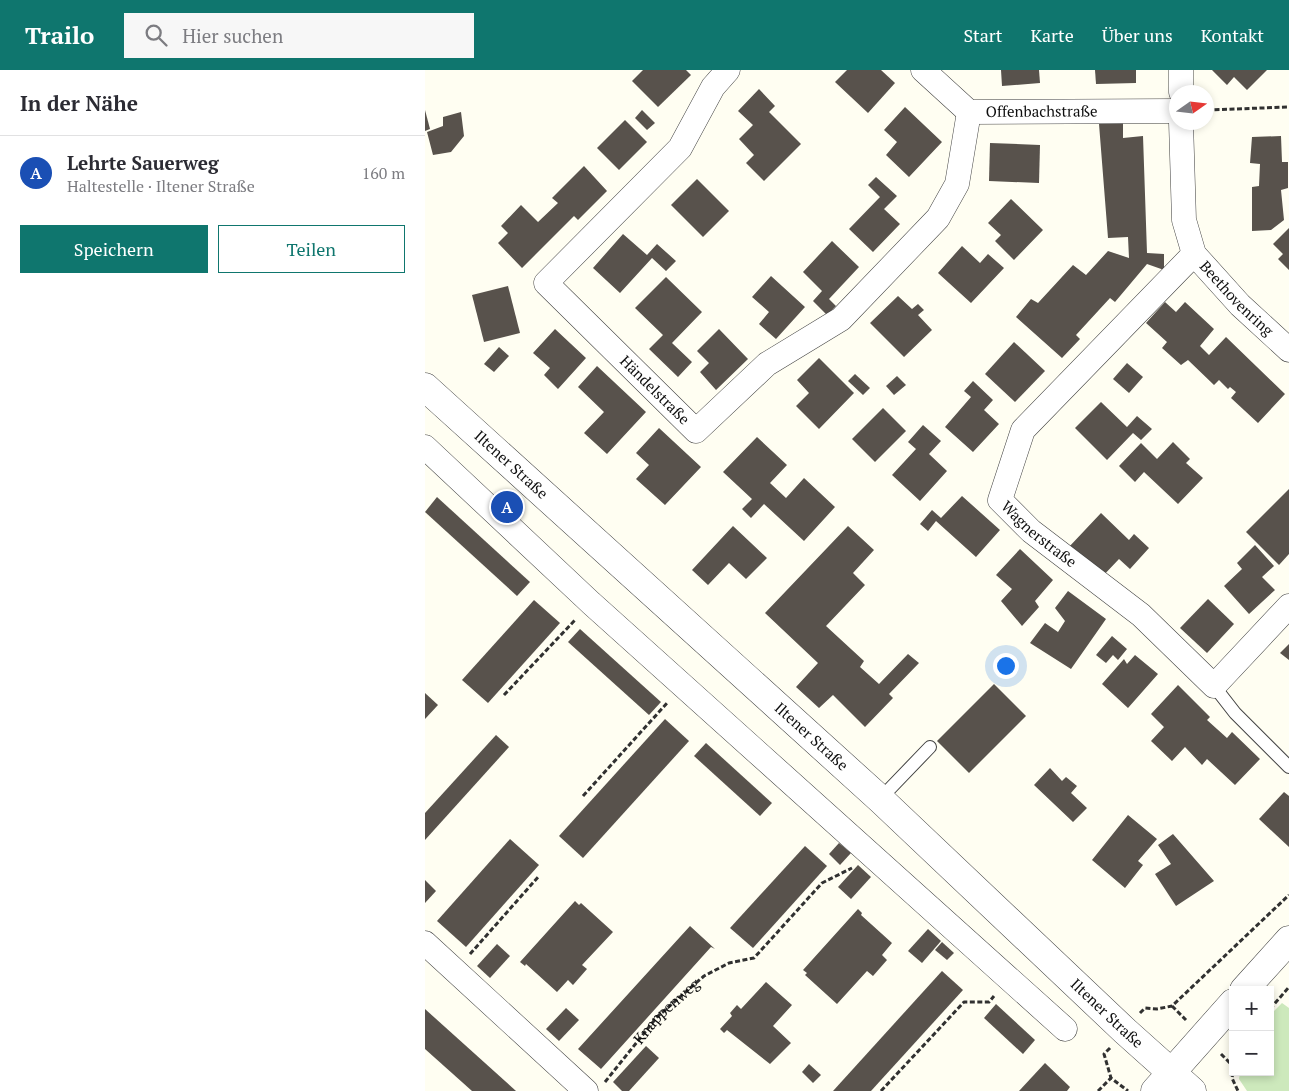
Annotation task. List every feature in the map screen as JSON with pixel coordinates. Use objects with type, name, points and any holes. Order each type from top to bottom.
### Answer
[{"type":"street","name":"Händelstraße","points":[[728,70],[713,87],[680,148],[546,283],[696,431],[767,364],[841,319],[938,218],[957,184],[969,112]]},
{"type":"street","name":"Offenbachstraße","points":[[923,70],[969,112],[1169,112]]},
{"type":"street","points":[[1181,70],[1181,85]]},
{"type":"street","name":"Beethovenring","points":[[1181,130],[1184,220],[1193,254],[1240,305],[1289,350]]},
{"type":"street","name":"Wagnerstraße","points":[[1193,254],[1023,430],[1000,500],[1031,531],[1141,615],[1214,686]]},
{"type":"street","name":"Iltener Straße","points":[[425,387],[880,799],[1125,1031],[1163,1082],[1192,1091]]},
{"type":"street","points":[[425,447],[591,603],[1065,1029]]},
{"type":"street","points":[[1214,686],[1289,606]]},
{"type":"street","points":[[1248,986],[1289,940]]},
{"type":"street","points":[[425,944],[595,1087]]},
{"type":"street","points":[[1163,1082],[1229,1008]]},
{"type":"lane","points":[[1214,686],[1235,713],[1289,767]]},
{"type":"lane","points":[[880,799],[930,747]]},
{"type":"path","points":[[1214,110],[1289,107]]},
{"type":"path","points":[[504,695],[591,603]]},
{"type":"path","points":[[583,796],[683,685]]},
{"type":"path","name":"Knappenweg","points":[[595,1087],[657,1017],[703,976],[729,963],[754,958],[822,883],[854,867],[868,852]]},
{"type":"path","points":[[455,970],[539,876]]},
{"type":"path","points":[[1128,1091],[1111,1078],[1104,1054],[1145,1008],[1157,1009],[1172,1006],[1289,895]]},
{"type":"path","points":[[881,1091],[964,1002],[989,1002],[1011,980]]},
{"type":"path","points":[[1274,1004],[1289,987]]},
{"type":"path","points":[[1232,1076],[1238,1091]]},
{"type":"path","points":[[1098,1091],[1111,1078]]},
{"type":"green space","points":[[1282,1003],[1289,1008],[1289,1091],[1247,1091],[1239,1079],[1239,1076],[1274,1076],[1274,1011]]},
{"type":"building","points":[[643,70],[686,70],[691,75],[658,107],[632,81]]},
{"type":"building","points":[[847,70],[881,70],[895,83],[868,113],[835,82]]},
{"type":"building","points":[[1001,70],[1039,70],[1040,83],[1002,86]]},
{"type":"building","points":[[1095,70],[1136,70],[1136,83],[1096,84]]},
{"type":"building","points":[[1212,70],[1267,70],[1247,90],[1234,77],[1227,85]]},
{"type":"building","points":[[759,89],[775,106],[769,112],[801,144],[764,181],[746,163],[754,155],[739,139],[753,125],[738,111]]},
{"type":"building","points":[[905,107],[942,142],[909,177],[886,155],[897,142],[884,130]]},
{"type":"building","points":[[425,110],[430,129],[425,131]]},
{"type":"building","points":[[642,110],[655,123],[647,130],[635,118]]},
{"type":"building","points":[[461,112],[464,136],[451,152],[433,155],[427,132],[443,126],[443,117]]},
{"type":"building","points":[[625,120],[647,142],[619,170],[597,148]]},
{"type":"building","points":[[1123,123],[1123,138],[1143,136],[1147,253],[1164,254],[1164,270],[1147,264],[1115,302],[1110,298],[1076,335],[1080,339],[1062,358],[1016,317],[1031,299],[1038,303],[1073,265],[1086,275],[1108,251],[1129,258],[1128,237],[1108,238],[1099,124]]},
{"type":"building","points":[[1281,136],[1282,162],[1288,162],[1288,188],[1281,190],[1284,220],[1271,230],[1252,231],[1252,187],[1259,186],[1260,164],[1250,163],[1252,137]]},
{"type":"building","points":[[990,143],[1040,145],[1039,183],[989,181]]},
{"type":"building","points":[[584,166],[607,191],[578,220],[574,216],[522,268],[498,243],[508,233],[501,226],[521,205],[538,222],[558,203],[552,198]]},
{"type":"building","points":[[876,177],[897,196],[884,209],[900,224],[873,252],[849,229],[880,197],[868,185]]},
{"type":"building","points":[[697,179],[729,211],[703,237],[671,205]]},
{"type":"building","points":[[1011,199],[1043,230],[1014,260],[995,241],[1001,235],[988,223]]},
{"type":"building","points":[[1289,228],[1289,270],[1278,259],[1283,254],[1273,244]]},
{"type":"building","points":[[623,234],[647,255],[657,244],[676,261],[666,271],[652,258],[620,293],[593,268]]},
{"type":"building","points":[[832,241],[859,267],[829,299],[836,306],[827,315],[813,301],[822,291],[803,272]]},
{"type":"building","points":[[962,246],[980,263],[988,254],[1004,268],[971,303],[938,273]]},
{"type":"building","points":[[771,276],[805,307],[776,339],[759,324],[769,312],[752,297]]},
{"type":"building","points":[[666,277],[702,312],[672,343],[692,362],[678,377],[649,349],[663,335],[635,308]]},
{"type":"building","points":[[508,286],[520,333],[484,342],[472,295]]},
{"type":"building","points":[[898,296],[912,309],[918,304],[924,310],[918,315],[932,330],[904,357],[870,323]]},
{"type":"building","points":[[1165,302],[1176,312],[1185,302],[1214,329],[1200,346],[1209,355],[1226,337],[1285,394],[1258,423],[1231,398],[1236,392],[1230,387],[1228,389],[1219,380],[1214,385],[1188,360],[1181,365],[1162,348],[1167,342],[1146,323]]},
{"type":"building","points":[[555,329],[586,358],[558,389],[544,375],[550,368],[533,353]]},
{"type":"building","points":[[719,329],[748,359],[716,390],[700,372],[709,363],[697,351]]},
{"type":"building","points":[[1014,342],[1045,371],[1015,402],[985,374]]},
{"type":"building","points":[[499,347],[509,356],[494,372],[484,364]]},
{"type":"building","points":[[819,358],[854,393],[819,429],[796,406],[809,393],[797,380]]},
{"type":"building","points":[[1127,363],[1143,377],[1129,393],[1113,379]]},
{"type":"building","points":[[597,366],[646,412],[607,454],[584,433],[604,412],[578,387]]},
{"type":"building","points":[[855,374],[870,388],[863,395],[848,381]]},
{"type":"building","points":[[897,376],[906,385],[894,395],[886,386]]},
{"type":"building","points":[[973,381],[993,400],[984,410],[999,424],[973,452],[945,427],[971,397],[964,391]]},
{"type":"building","points":[[1101,402],[1127,427],[1137,416],[1152,429],[1141,440],[1133,433],[1107,460],[1075,428]]},
{"type":"building","points":[[883,408],[906,431],[875,462],[852,439]]},
{"type":"building","points":[[923,425],[941,441],[929,454],[947,471],[920,501],[892,475],[916,449],[908,442]]},
{"type":"building","points":[[659,428],[701,467],[665,505],[636,479],[649,465],[636,453]]},
{"type":"building","points":[[757,437],[787,465],[770,483],[786,498],[804,478],[835,507],[804,541],[764,504],[751,518],[742,509],[752,499],[723,472]]},
{"type":"building","points":[[1173,442],[1190,459],[1186,463],[1203,478],[1178,504],[1144,472],[1135,482],[1119,466],[1141,443],[1157,459]]},
{"type":"building","points":[[1289,489],[1289,554],[1279,565],[1246,532]]},
{"type":"building","points":[[962,496],[1000,530],[976,557],[936,521],[928,531],[920,524],[932,510],[941,518]]},
{"type":"building","points":[[437,497],[530,582],[517,596],[425,512]]},
{"type":"building","points":[[1101,513],[1129,540],[1134,534],[1149,548],[1130,569],[1119,559],[1100,579],[1068,548]]},
{"type":"building","points":[[733,526],[767,558],[746,579],[729,563],[708,585],[692,570]]},
{"type":"building","points":[[848,526],[874,550],[853,573],[865,585],[826,626],[864,661],[860,667],[879,684],[908,654],[919,663],[889,694],[893,698],[865,727],[833,695],[819,708],[796,687],[818,663],[765,613]]},
{"type":"building","points":[[1255,545],[1274,566],[1262,577],[1275,590],[1249,614],[1224,586],[1242,569],[1237,563]]},
{"type":"building","points":[[1020,549],[1053,580],[1035,601],[1039,607],[1022,626],[1001,601],[1012,589],[996,575]]},
{"type":"building","points":[[1068,591],[1106,619],[1071,669],[1030,643],[1045,623],[1058,632],[1065,621],[1055,608]]},
{"type":"building","points":[[1208,599],[1234,624],[1207,653],[1180,628]]},
{"type":"building","points":[[534,600],[560,623],[488,703],[462,680]]},
{"type":"building","points":[[580,629],[661,702],[649,715],[568,642]]},
{"type":"building","points":[[1112,636],[1127,649],[1118,660],[1113,655],[1106,663],[1096,655]]},
{"type":"building","points":[[1289,644],[1289,660],[1280,653]]},
{"type":"building","points":[[1135,655],[1158,674],[1128,708],[1102,684],[1124,659],[1127,664]]},
{"type":"building","points":[[994,684],[1026,716],[969,773],[937,741]]},
{"type":"building","points":[[1178,685],[1210,717],[1207,720],[1227,738],[1232,732],[1260,759],[1235,785],[1207,759],[1202,765],[1185,747],[1172,761],[1151,741],[1164,727],[1151,714]]},
{"type":"building","points":[[425,693],[438,705],[425,719]]},
{"type":"building","points":[[665,719],[689,741],[583,858],[559,836]]},
{"type":"building","points":[[496,735],[509,747],[425,840],[425,813]]},
{"type":"building","points":[[706,743],[772,803],[760,816],[694,756]]},
{"type":"building","points":[[1050,768],[1062,781],[1066,777],[1077,786],[1071,793],[1087,808],[1073,822],[1034,785]]},
{"type":"building","points":[[1284,792],[1289,796],[1289,847],[1259,819]]},
{"type":"building","points":[[1128,815],[1157,839],[1138,861],[1143,865],[1125,888],[1092,860]]},
{"type":"building","points":[[1173,834],[1214,881],[1176,906],[1155,874],[1171,864],[1158,845]]},
{"type":"building","points":[[510,839],[539,865],[466,947],[437,921]]},
{"type":"building","points":[[839,843],[851,853],[840,865],[829,854]]},
{"type":"building","points":[[805,846],[827,866],[753,948],[730,928]]},
{"type":"building","points":[[858,865],[871,877],[851,899],[838,887]]},
{"type":"building","points":[[425,880],[436,891],[425,903]]},
{"type":"building","points":[[575,901],[579,905],[581,903],[613,932],[582,965],[587,969],[573,985],[568,980],[557,992],[526,964],[525,966],[520,962]]},
{"type":"building","points":[[858,909],[862,913],[861,915],[892,943],[882,955],[887,960],[873,976],[867,971],[837,1004],[805,975],[807,973],[803,970]]},
{"type":"building","points":[[690,926],[715,949],[711,947],[601,1069],[578,1049]]},
{"type":"building","points":[[928,929],[941,941],[922,963],[908,951]]},
{"type":"building","points":[[942,942],[954,953],[947,960],[935,950]]},
{"type":"building","points":[[497,944],[510,956],[490,978],[477,966]]},
{"type":"building","points":[[942,971],[963,990],[871,1091],[833,1091]]},
{"type":"building","points":[[766,982],[792,1005],[773,1026],[791,1043],[770,1064],[727,1030],[724,1033],[720,1029],[732,1016],[730,1013],[737,1005],[741,1009]]},
{"type":"building","points":[[996,1004],[1035,1040],[1023,1054],[984,1018]]},
{"type":"building","points":[[566,1008],[579,1020],[559,1041],[546,1029]]},
{"type":"building","points":[[425,1009],[516,1091],[472,1091],[425,1049]]},
{"type":"building","points":[[646,1046],[659,1058],[629,1091],[622,1091],[613,1082]]},
{"type":"building","points":[[1045,1063],[1070,1087],[1067,1091],[1019,1091]]},
{"type":"building","points":[[809,1064],[821,1075],[813,1083],[802,1072]]},
{"type":"place","name":"Lehrte Sauerweg","points":[[507,507]]}]
